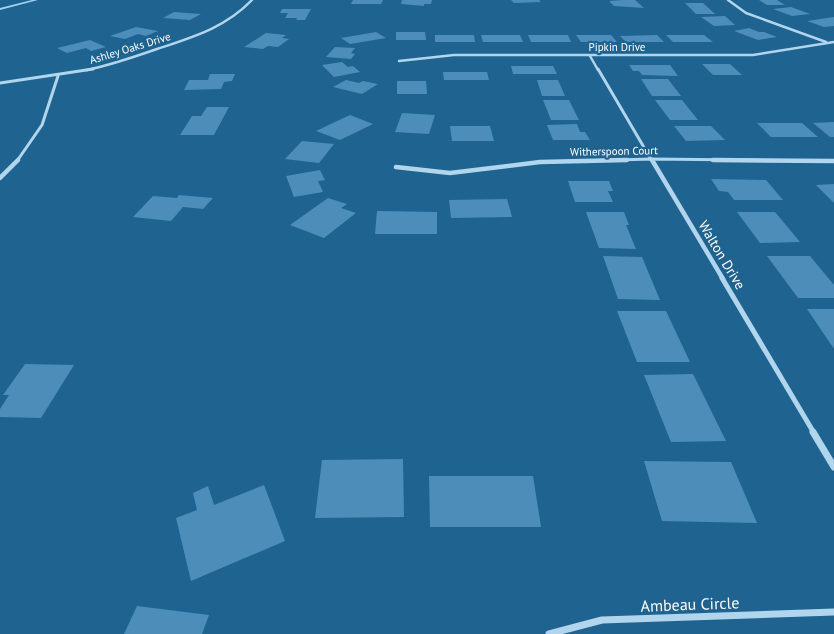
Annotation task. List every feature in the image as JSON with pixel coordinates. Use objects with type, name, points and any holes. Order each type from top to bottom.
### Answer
[{"type":"street","name":"Ashley Oaks Drive","points":[[0,83],[58,76],[100,68],[218,28],[233,20],[252,0]]},
{"type":"street","points":[[728,0],[746,13],[827,43]]},
{"type":"street","name":"Pipkin Drive","points":[[399,61],[454,55],[753,55],[834,42]]},
{"type":"street","name":"Walton Drive","points":[[590,56],[834,467]]},
{"type":"street","points":[[0,178],[22,156],[42,126],[58,76]]},
{"type":"street","name":"Witherspoon Court","points":[[396,166],[450,173],[540,162],[652,159],[834,161]]},
{"type":"street","name":"Ambeau Circle","points":[[549,634],[602,620],[834,612]]},
{"type":"building","points":[[353,0],[383,0],[381,4],[351,4]]},
{"type":"building","points":[[402,0],[432,0],[431,4],[424,4],[424,6],[401,4]]},
{"type":"building","points":[[511,0],[539,0],[541,2],[514,3]]},
{"type":"building","points":[[635,0],[644,8],[614,6],[609,1]]},
{"type":"building","points":[[759,0],[777,0],[785,5],[767,5]]},
{"type":"building","points":[[685,3],[703,3],[715,14],[696,14]]},
{"type":"building","points":[[791,7],[810,14],[792,16],[773,9]]},
{"type":"building","points":[[282,9],[311,9],[305,20],[296,20],[297,18],[285,18],[288,13],[280,13]]},
{"type":"building","points":[[174,12],[201,14],[190,20],[163,18]]},
{"type":"building","points":[[725,16],[735,25],[714,26],[701,17]]},
{"type":"building","points":[[834,17],[834,26],[824,27],[807,21]]},
{"type":"building","points":[[136,27],[158,31],[146,36],[138,34],[125,39],[110,36]]},
{"type":"building","points":[[749,28],[777,37],[758,40],[734,31]]},
{"type":"building","points":[[376,32],[386,38],[350,44],[341,38]]},
{"type":"building","points":[[396,32],[425,32],[426,40],[396,40]]},
{"type":"building","points":[[266,33],[286,35],[282,38],[289,39],[278,47],[268,46],[263,49],[244,47]]},
{"type":"building","points":[[435,35],[474,35],[475,42],[435,42]]},
{"type":"building","points":[[481,35],[520,35],[523,42],[483,42]]},
{"type":"building","points":[[528,35],[568,35],[571,42],[531,42]]},
{"type":"building","points":[[576,35],[611,35],[617,42],[581,42]]},
{"type":"building","points":[[657,35],[664,42],[626,42],[620,36]]},
{"type":"building","points":[[666,35],[704,35],[713,42],[673,42]]},
{"type":"building","points":[[90,40],[106,47],[91,51],[86,48],[67,53],[57,48]]},
{"type":"building","points":[[335,47],[355,48],[351,53],[355,54],[351,59],[326,57]]},
{"type":"building","points":[[342,62],[348,67],[353,66],[360,72],[334,77],[322,65]]},
{"type":"building","points":[[702,64],[730,64],[742,75],[713,75]]},
{"type":"building","points":[[629,65],[670,65],[678,76],[642,75],[639,71],[633,71]]},
{"type":"building","points":[[511,66],[553,66],[557,74],[513,74]]},
{"type":"building","points":[[443,72],[487,72],[489,80],[444,80]]},
{"type":"building","points":[[210,74],[235,74],[232,81],[224,82],[221,89],[184,90],[189,80],[208,80]]},
{"type":"building","points":[[641,79],[668,79],[681,96],[652,96]]},
{"type":"building","points":[[346,80],[378,84],[362,94],[333,87]]},
{"type":"building","points":[[537,80],[558,80],[565,96],[542,96]]},
{"type":"building","points":[[397,81],[426,81],[427,94],[397,94]]},
{"type":"building","points":[[543,100],[569,100],[579,120],[551,120]]},
{"type":"building","points":[[655,100],[682,100],[698,120],[670,120]]},
{"type":"building","points":[[207,107],[229,107],[214,135],[180,135],[192,116],[201,116]]},
{"type":"building","points":[[402,113],[435,115],[429,134],[395,132]]},
{"type":"building","points":[[350,115],[373,124],[340,140],[316,131]]},
{"type":"building","points":[[834,122],[834,137],[830,137],[813,123]]},
{"type":"building","points":[[757,123],[802,123],[818,137],[771,137]]},
{"type":"building","points":[[577,124],[580,132],[585,132],[590,140],[553,140],[547,125]]},
{"type":"building","points":[[450,126],[490,126],[494,141],[452,141]]},
{"type":"building","points":[[674,126],[711,126],[725,140],[686,141]]},
{"type":"building","points":[[302,141],[334,144],[319,163],[285,159]]},
{"type":"building","points":[[320,170],[325,180],[318,181],[323,192],[294,197],[286,176]]},
{"type":"building","points":[[711,179],[766,180],[783,200],[734,200],[728,192],[719,191]]},
{"type":"building","points":[[568,181],[609,181],[613,191],[608,191],[613,202],[575,202]]},
{"type":"building","points":[[834,184],[834,203],[816,185]]},
{"type":"building","points":[[179,195],[213,198],[203,209],[183,207],[171,221],[133,217],[153,196],[177,198]]},
{"type":"building","points":[[328,198],[347,204],[341,208],[356,213],[324,238],[290,225]]},
{"type":"building","points":[[507,199],[512,217],[451,218],[449,200]]},
{"type":"building","points":[[377,211],[437,212],[437,234],[375,234]]},
{"type":"building","points":[[586,212],[624,212],[629,225],[626,225],[636,249],[599,248]]},
{"type":"building","points":[[737,212],[775,212],[800,242],[760,243]]},
{"type":"building","points":[[603,256],[642,257],[660,300],[618,299]]},
{"type":"building","points":[[767,256],[810,256],[834,285],[834,298],[798,298]]},
{"type":"building","points":[[807,309],[834,309],[834,349]]},
{"type":"building","points":[[617,311],[666,311],[690,362],[637,362]]},
{"type":"building","points":[[25,364],[74,365],[41,418],[0,417],[0,409],[9,395],[3,395]]},
{"type":"building","points":[[693,374],[726,441],[671,442],[644,375]]},
{"type":"building","points":[[403,459],[404,517],[315,518],[322,460]]},
{"type":"building","points":[[644,461],[731,462],[757,523],[662,521]]},
{"type":"building","points":[[429,476],[533,476],[541,527],[430,527]]},
{"type":"building","points":[[264,485],[285,541],[191,581],[176,518],[197,510],[193,493],[208,486],[214,505]]},
{"type":"building","points":[[137,606],[209,615],[202,634],[124,634]]},
{"type":"waterway","points":[[0,9],[36,0]]}]
